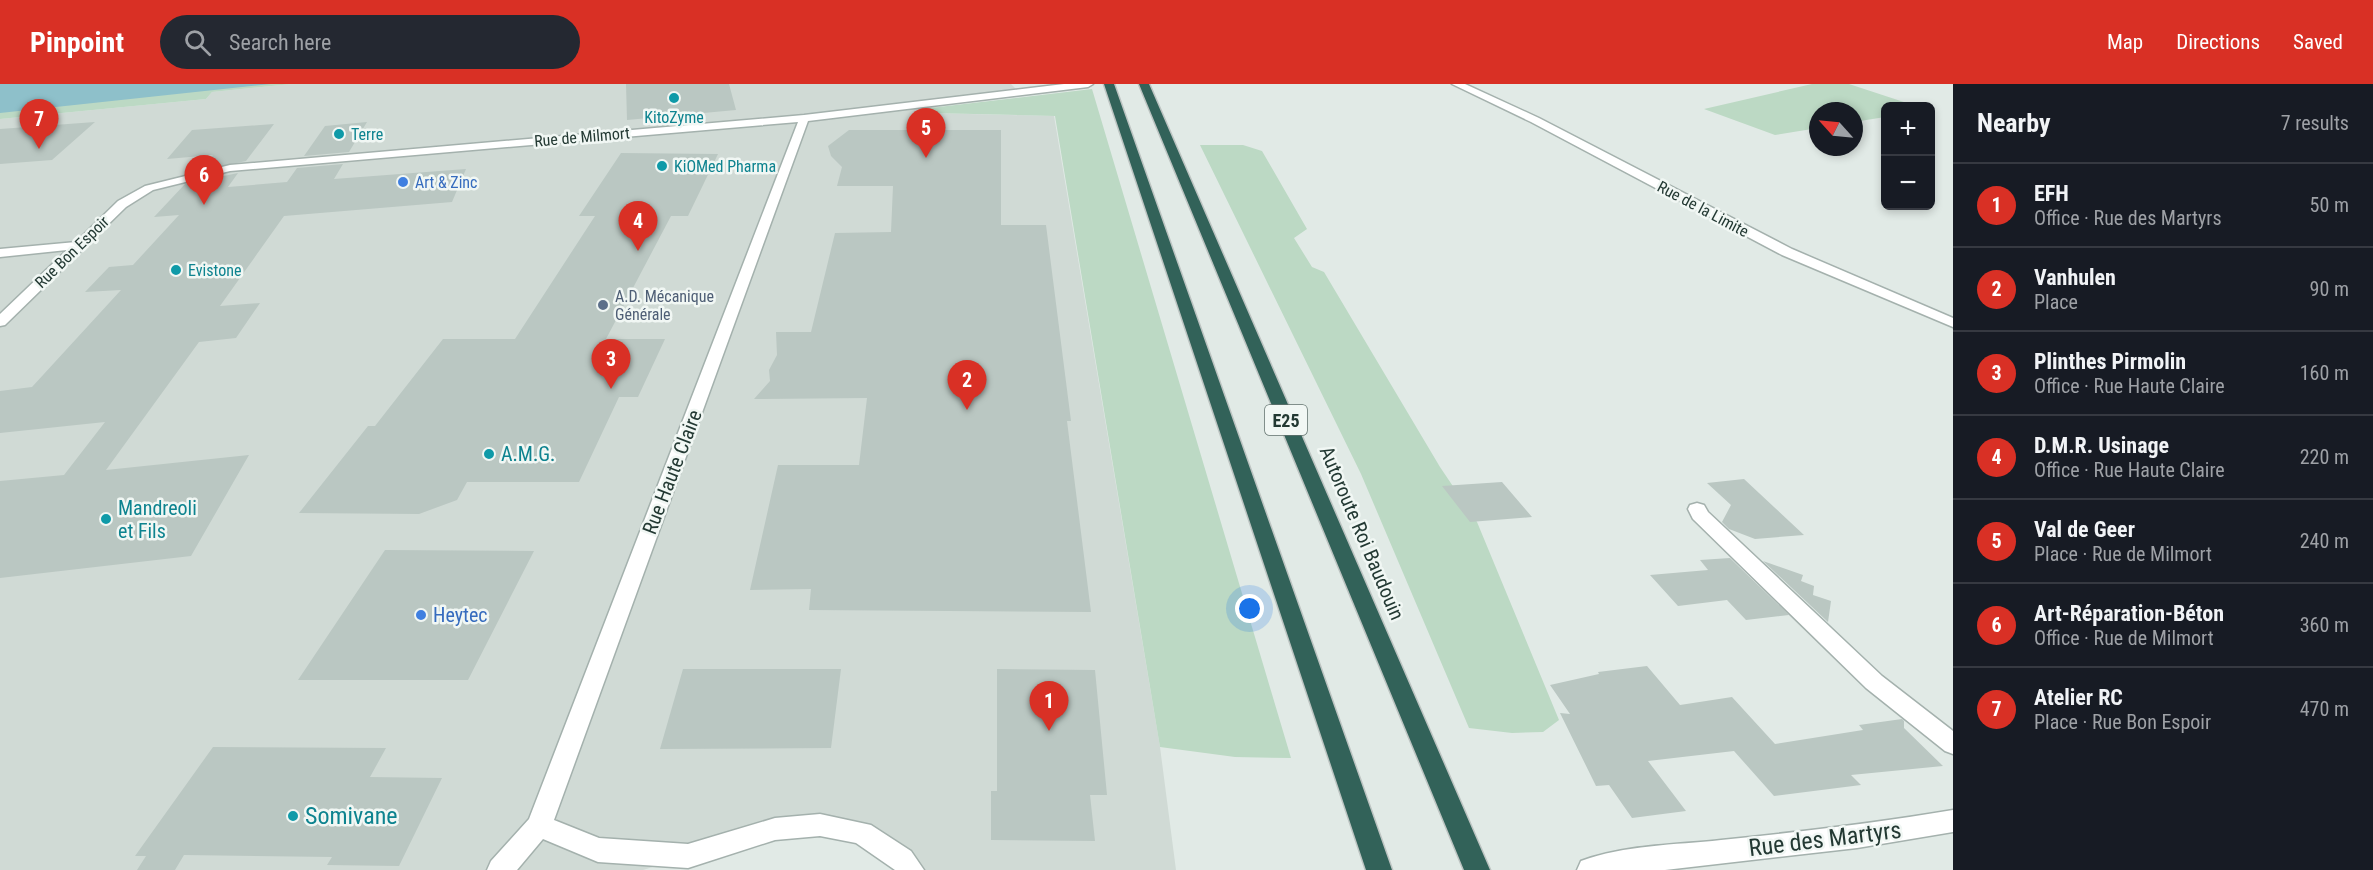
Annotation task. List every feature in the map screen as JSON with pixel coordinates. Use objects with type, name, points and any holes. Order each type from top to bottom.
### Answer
[{"type":"highway","name":"Autoroute Roi Baudouin","points":[[1146,89],[1477,870]]},
{"type":"highway","points":[[1112,91],[1379,870]]},
{"type":"street","name":"Rue de Milmort","points":[[150,188],[198,174],[230,168],[804,118],[1088,84]]},
{"type":"street","name":"Rue de la Limite","points":[[1457,84],[1535,120],[1787,252],[1953,323]]},
{"type":"street","name":"Rue Haute Claire","points":[[539,826],[804,118]]},
{"type":"street","name":"Rue Bon Espoir","points":[[0,322],[122,204],[150,188]]},
{"type":"street","points":[[0,253],[80,245]]},
{"type":"street","points":[[1697,509],[1700,515],[1874,682],[1953,744]]},
{"type":"street","name":"Rue des Martyrs","points":[[1590,870],[1639,861],[1857,837],[1953,821]]},
{"type":"street","points":[[500,870],[539,826],[598,850],[688,856],[775,829],[820,825],[862,833],[902,859],[910,870]]},
{"type":"shaded area","points":[[292,84],[1011,84],[1018,91],[929,103],[930,113],[1054,116],[1160,747],[1176,870],[911,870],[862,833],[775,829],[643,870],[0,870],[0,119],[206,99],[212,92]]},
{"type":"green space","points":[[0,84],[292,84],[212,92],[206,99],[0,119]]},
{"type":"green space","points":[[1812,84],[1849,84],[1904,102],[1881,102],[1881,118],[1863,121],[1863,102],[1809,102],[1809,129],[1775,135],[1704,109]]},
{"type":"green space","points":[[1092,89],[1291,758],[1235,757],[1160,747],[1055,116],[930,113],[930,108]]},
{"type":"green space","points":[[1200,145],[1243,145],[1262,151],[1307,229],[1294,238],[1312,267],[1324,272],[1440,467],[1477,522],[1559,720],[1543,732],[1512,733],[1469,728],[1361,474]]},
{"type":"water","points":[[0,84],[271,84],[0,113]]},
{"type":"building","name":"KitoZyme","points":[[626,84],[729,84],[736,110],[627,120]]},
{"type":"building","points":[[95,122],[52,160],[0,164],[0,129]]},
{"type":"building","name":"Terre","points":[[367,122],[349,152],[304,156],[325,126]]},
{"type":"building","points":[[274,124],[246,161],[198,171],[213,155],[167,159],[192,130]]},
{"type":"building","points":[[849,130],[1001,130],[1001,225],[1046,225],[1071,421],[1067,421],[1091,612],[809,610],[811,589],[750,590],[778,465],[859,465],[867,398],[754,399],[770,381],[769,370],[777,355],[776,332],[811,332],[835,233],[891,232],[893,186],[837,186],[842,167],[831,156],[828,146]]},
{"type":"building","points":[[621,153],[718,154],[688,216],[671,216],[606,339],[665,339],[638,397],[619,397],[579,482],[467,482],[457,500],[419,514],[299,513],[368,426],[375,426],[443,339],[515,339],[595,216],[579,216]]},
{"type":"building","points":[[343,164],[334,179],[466,169],[452,202],[284,216],[220,306],[260,303],[236,338],[199,342],[106,470],[249,455],[191,556],[0,578],[0,481],[64,475],[105,422],[0,433],[0,391],[32,387],[121,290],[85,292],[109,267],[133,265],[179,215],[154,217],[185,184],[238,173],[228,187],[287,182],[297,168]]},
{"type":"building","points":[[1744,479],[1804,535],[1755,539],[1729,529],[1722,522],[1731,505],[1707,483]]},
{"type":"building","points":[[1502,482],[1532,517],[1470,522],[1442,486]]},
{"type":"building","name":"Heytec","points":[[385,550],[534,551],[468,680],[298,680]]},
{"type":"building","points":[[1730,558],[1789,615],[1746,620],[1727,600],[1678,606],[1650,575],[1708,570],[1700,560]]},
{"type":"building","points":[[1763,561],[1803,575],[1801,581],[1814,586],[1813,595],[1831,601],[1828,622]]},
{"type":"building","points":[[1647,666],[1680,705],[1732,697],[1775,744],[1863,730],[1859,725],[1902,719],[1904,728],[1943,766],[1851,775],[1861,785],[1774,796],[1734,751],[1648,761],[1686,811],[1632,818],[1609,785],[1596,786],[1560,713],[1570,714],[1550,685],[1599,674],[1598,672]]},
{"type":"building","points":[[683,669],[841,669],[831,748],[660,749]]},
{"type":"building","points":[[997,669],[1095,670],[1107,795],[1090,795],[1095,841],[991,840],[991,791],[997,791]]},
{"type":"building","name":"Somivane","points":[[213,747],[386,748],[370,777],[442,778],[399,866],[327,865],[332,857],[184,855],[175,870],[137,870],[146,856],[135,856]]},
{"type":"place","name":"KitoZyme","points":[[674,98]]},
{"type":"place","name":"Terre","points":[[339,134]]},
{"type":"place","name":"Atelier RC","points":[[39,149]]},
{"type":"place","name":"Val de Geer","points":[[926,158]]},
{"type":"place","name":"KiOMed Pharma","points":[[662,166]]},
{"type":"place","name":"Art & Zinc","points":[[403,182]]},
{"type":"place","name":"Art-Réparation-Béton","points":[[204,205]]},
{"type":"place","name":"D.M.R. Usinage","points":[[638,251]]},
{"type":"place","name":"Evistone","points":[[176,270]]},
{"type":"place","name":"A.D. Mécanique Générale","points":[[603,305]]},
{"type":"place","name":"Plinthes Pirmolin","points":[[611,389]]},
{"type":"place","name":"Vanhulen","points":[[967,410]]},
{"type":"place","name":"A.M.G.","points":[[489,454]]},
{"type":"place","name":"Mandreoli et Fils","points":[[106,519]]},
{"type":"place","name":"Heytec","points":[[421,615]]},
{"type":"place","name":"EFH","points":[[1049,731]]},
{"type":"place","name":"Somivane","points":[[293,816]]}]
